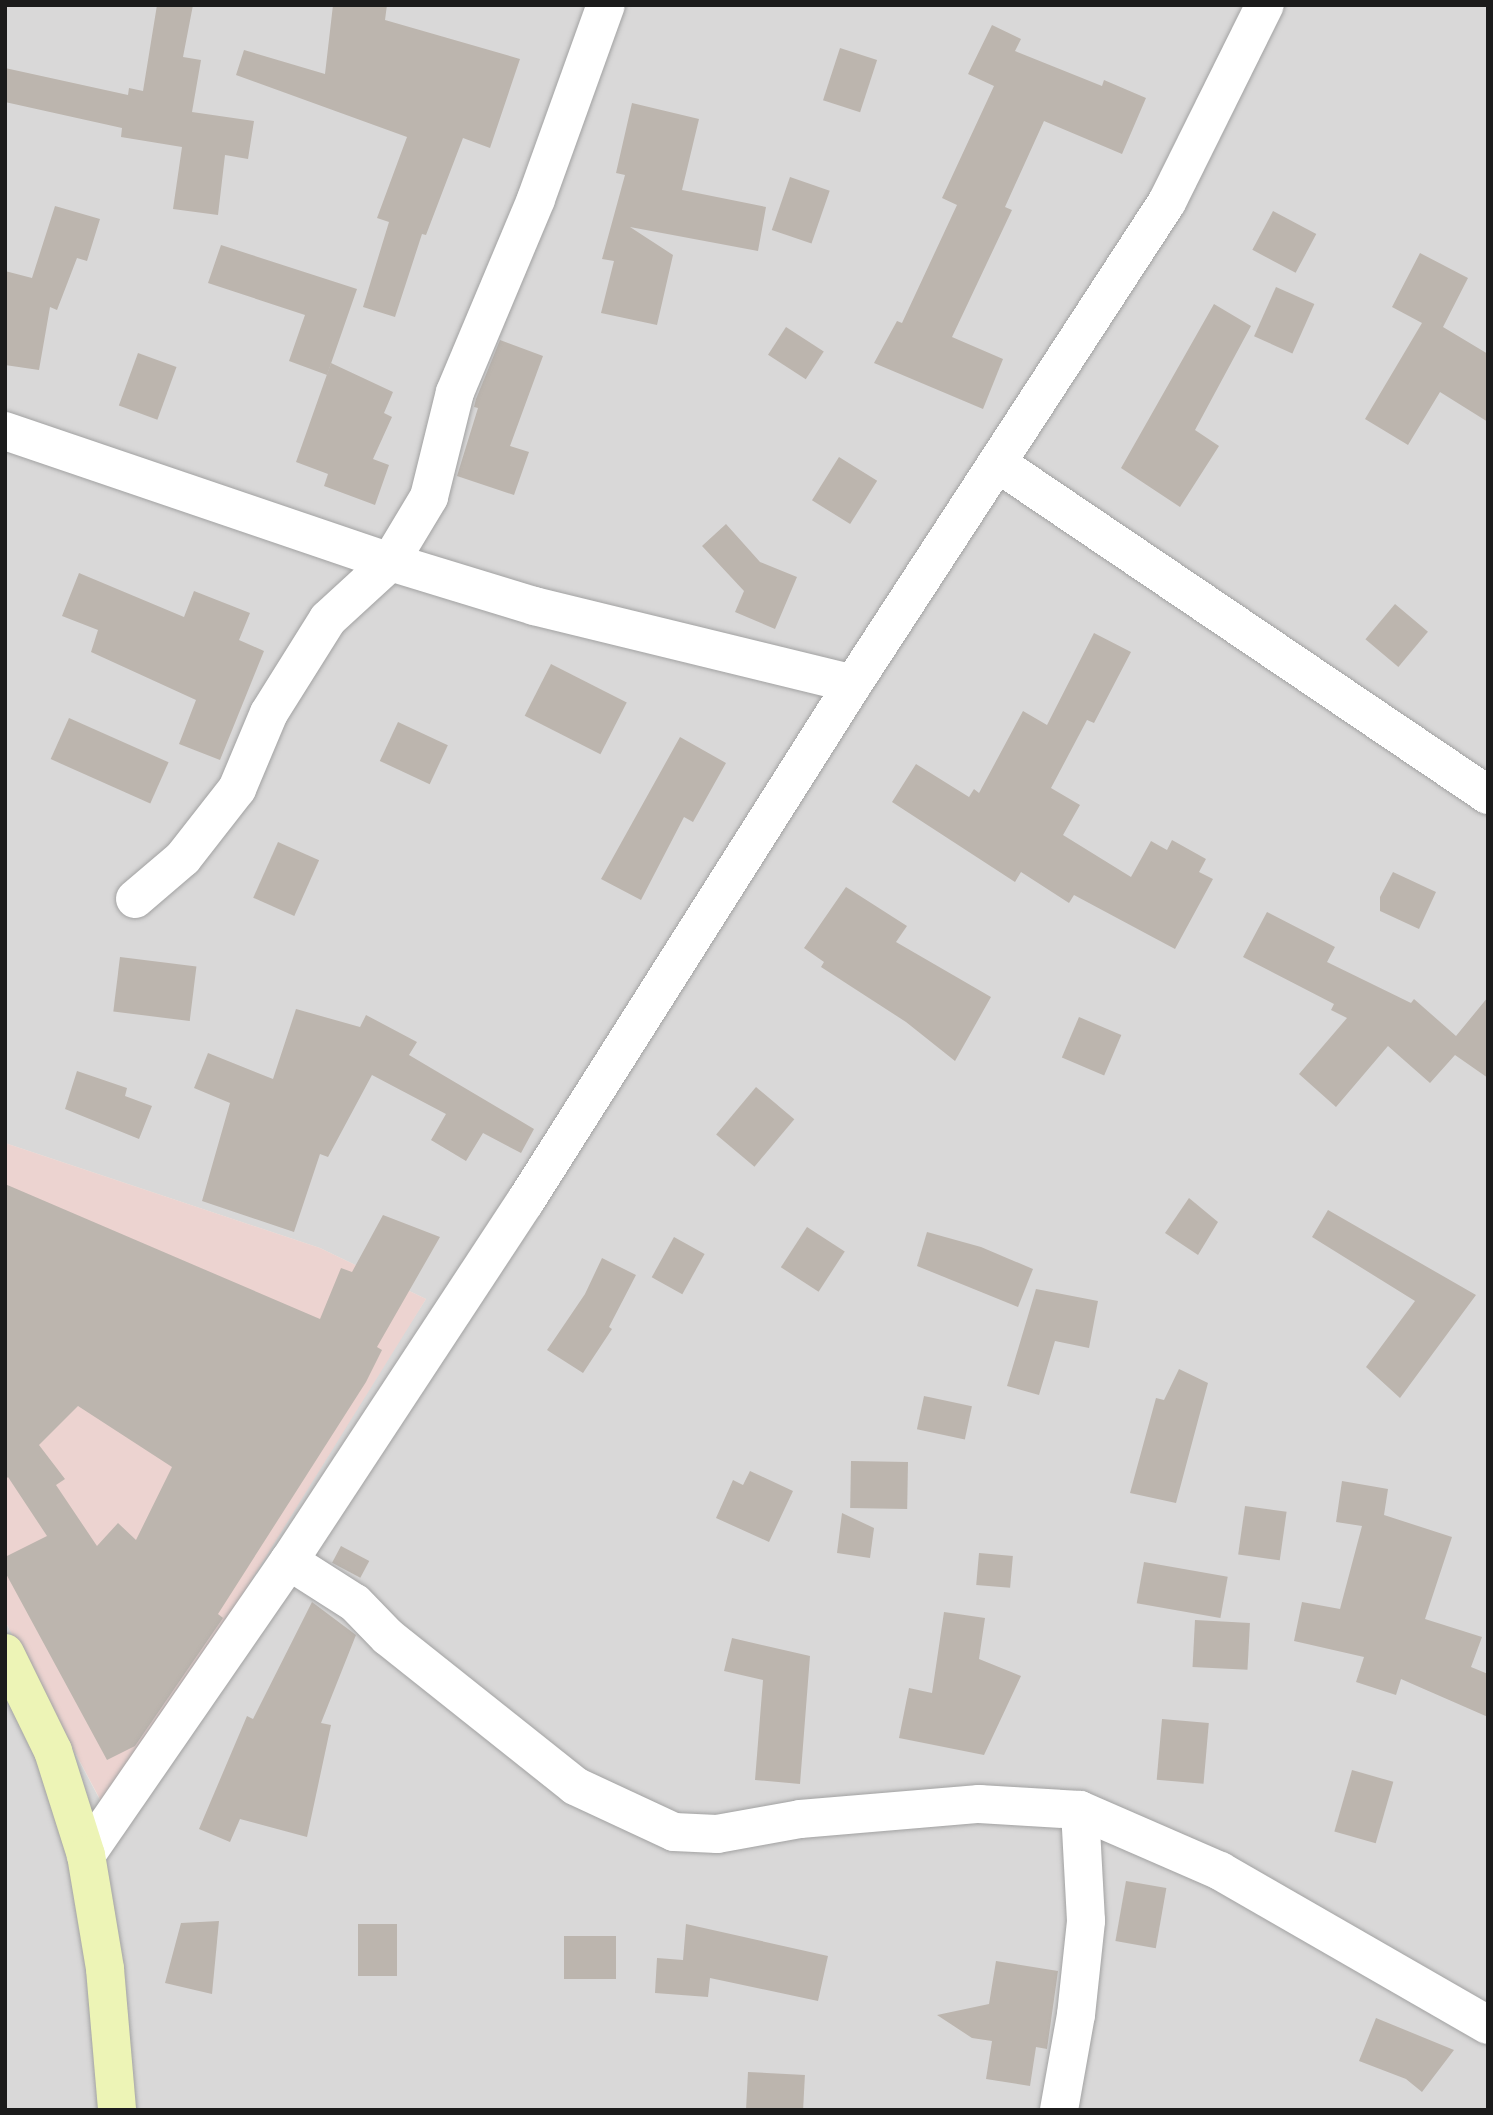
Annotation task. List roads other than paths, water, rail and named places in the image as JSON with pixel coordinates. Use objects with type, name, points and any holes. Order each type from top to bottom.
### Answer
[{"type":"main road","points":[[5,1653],[53,1751],[86,1856],[104,1969],[117,2110]]},
{"type":"street","points":[[135,900],[183,858],[237,789],[269,713],[328,619],[390,562],[429,497],[455,392],[536,199],[606,5]]},
{"type":"street","points":[[86,1856],[289,1561],[525,1202],[853,684],[1167,202],[1265,5]]},
{"type":"street","points":[[5,430],[390,562],[534,606],[853,684]]},
{"type":"street","points":[[997,463],[1488,795]]},
{"type":"street","points":[[289,1561],[355,1603],[388,1637],[575,1786],[674,1832],[717,1833],[800,1819],[979,1804],[1080,1810],[1220,1871],[1488,2025]]},
{"type":"street","points":[[1059,2110],[1076,2015],[1086,1921],[1080,1810]]}]
